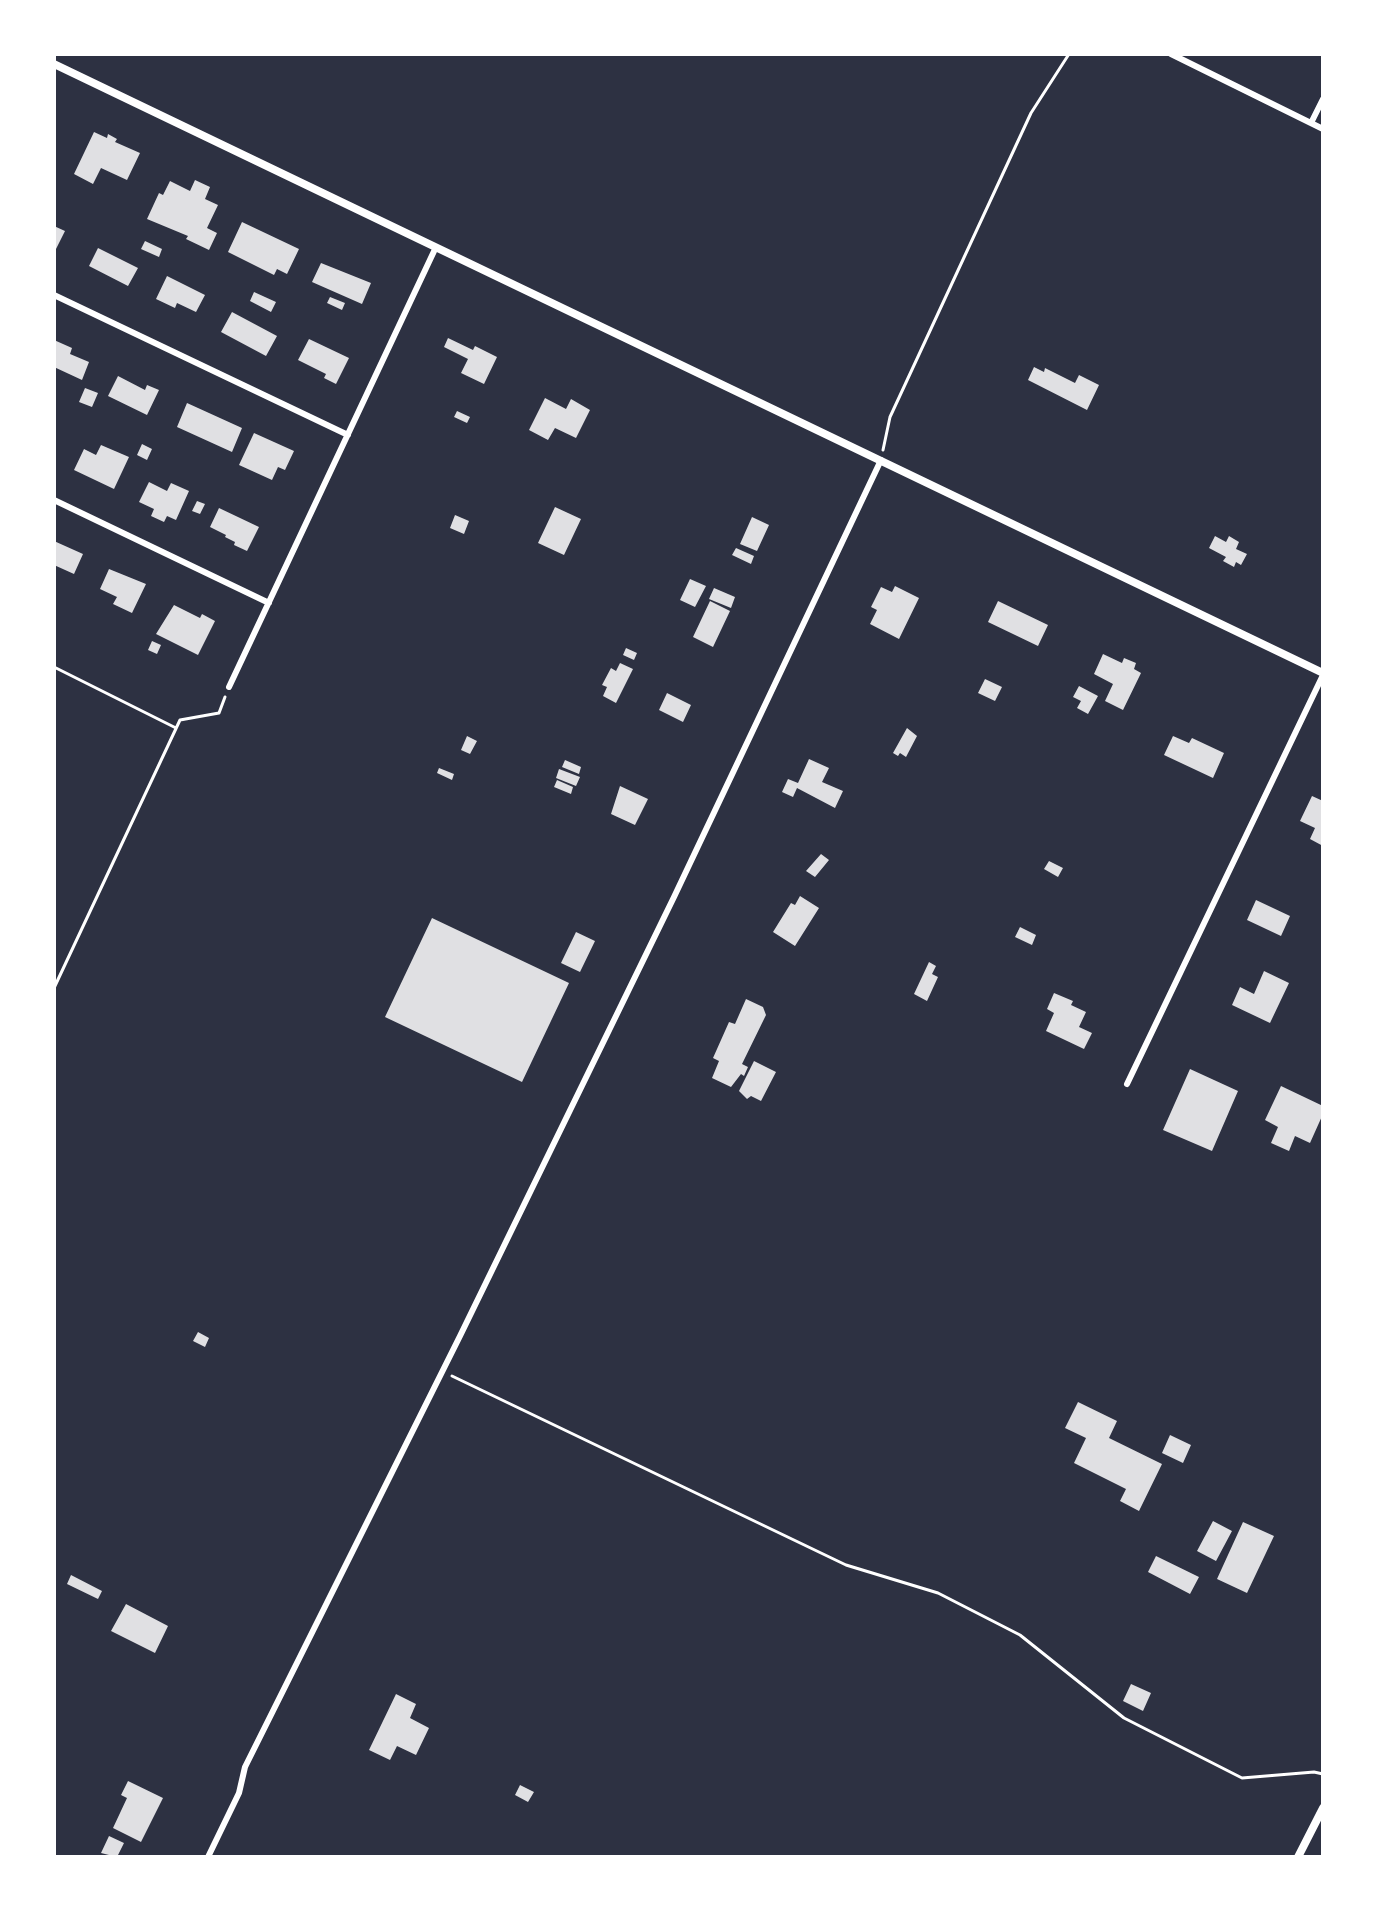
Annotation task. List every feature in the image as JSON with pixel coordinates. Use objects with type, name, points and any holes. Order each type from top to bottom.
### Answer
[{"type":"street","points":[[1171,54],[1323,129]]},
{"type":"street","points":[[54,64],[1323,674],[1127,1084]]},
{"type":"street","points":[[1311,123],[1323,99]]},
{"type":"street","points":[[230,687],[436,247]]},
{"type":"street","points":[[54,295],[348,435]]},
{"type":"street","points":[[208,1857],[239,1793],[245,1767],[443,1371],[674,897],[881,460]]},
{"type":"street","points":[[54,500],[269,603]]},
{"type":"street","points":[[1298,1857],[1323,1808]]},
{"type":"path","points":[[881,460],[890,417],[900,395],[1031,113],[1069,54]]},
{"type":"path","points":[[54,667],[176,728]]},
{"type":"path","points":[[54,988],[180,720],[219,713],[230,687]]},
{"type":"path","points":[[443,1371],[846,1565],[938,1593],[1020,1635],[1124,1719],[1242,1778],[1304,1773],[1323,1774]]},
{"type":"building","points":[[94,132],[107,138],[108,134],[117,139],[115,142],[140,153],[127,180],[101,168],[93,184],[74,174]]},
{"type":"building","points":[[195,180],[210,187],[205,199],[218,205],[207,228],[217,233],[209,250],[186,239],[188,236],[147,219],[159,193],[163,195],[170,181],[190,191]]},
{"type":"building","points":[[242,222],[299,249],[287,274],[277,269],[274,275],[228,252]]},
{"type":"building","points":[[54,226],[65,231],[54,253]]},
{"type":"building","points":[[145,241],[162,249],[159,257],[141,249]]},
{"type":"building","points":[[98,248],[138,268],[128,286],[89,266]]},
{"type":"building","points":[[321,263],[371,283],[362,304],[312,282]]},
{"type":"building","points":[[167,276],[205,295],[196,312],[177,303],[175,308],[156,299]]},
{"type":"building","points":[[254,292],[276,302],[271,312],[250,301]]},
{"type":"building","points":[[330,297],[345,303],[342,310],[327,303]]},
{"type":"building","points":[[232,312],[277,336],[266,356],[221,332]]},
{"type":"building","points":[[448,338],[473,350],[475,346],[497,357],[484,384],[461,373],[468,359],[444,347]]},
{"type":"building","points":[[309,339],[349,358],[336,384],[324,378],[326,374],[298,360]]},
{"type":"building","points":[[54,340],[72,348],[70,354],[89,362],[82,380],[54,367]]},
{"type":"building","points":[[1034,367],[1044,372],[1045,368],[1075,383],[1079,375],[1099,385],[1087,410],[1028,380]]},
{"type":"building","points":[[118,376],[145,390],[147,385],[159,390],[147,415],[108,396]]},
{"type":"building","points":[[85,388],[98,393],[92,407],[79,402]]},
{"type":"building","points":[[545,398],[566,409],[571,399],[590,410],[576,438],[555,428],[548,440],[529,430]]},
{"type":"building","points":[[187,403],[242,428],[232,452],[177,427]]},
{"type":"building","points":[[457,411],[470,417],[467,423],[454,417]]},
{"type":"building","points":[[254,433],[294,451],[285,470],[278,467],[272,480],[239,465]]},
{"type":"building","points":[[142,444],[152,449],[147,460],[137,455]]},
{"type":"building","points":[[101,445],[129,457],[114,489],[74,470],[84,449],[96,455]]},
{"type":"building","points":[[149,482],[167,491],[171,483],[189,491],[176,520],[167,516],[164,522],[151,516],[154,509],[139,502]]},
{"type":"building","points":[[197,501],[205,504],[200,514],[192,511]]},
{"type":"building","points":[[555,507],[581,519],[564,555],[538,543]]},
{"type":"building","points":[[219,508],[259,527],[247,551],[234,545],[235,542],[225,537],[226,535],[210,527]]},
{"type":"building","points":[[455,515],[469,521],[464,534],[450,528]]},
{"type":"building","points":[[752,517],[769,525],[757,551],[740,544]]},
{"type":"building","points":[[1215,536],[1226,542],[1229,536],[1239,542],[1236,549],[1247,554],[1241,565],[1236,562],[1234,567],[1223,561],[1226,557],[1209,548]]},
{"type":"building","points":[[54,541],[83,554],[74,574],[54,565]]},
{"type":"building","points":[[736,548],[754,556],[751,564],[732,555]]},
{"type":"building","points":[[109,569],[146,584],[132,613],[113,604],[117,597],[100,589]]},
{"type":"building","points":[[690,579],[706,586],[695,607],[680,600]]},
{"type":"building","points":[[895,586],[919,598],[899,639],[870,624],[877,610],[871,607],[881,587],[892,592]]},
{"type":"building","points":[[714,588],[735,597],[731,608],[709,599]]},
{"type":"building","points":[[710,601],[730,611],[713,647],[693,637]]},
{"type":"building","points":[[998,601],[1048,625],[1038,646],[988,622]]},
{"type":"building","points":[[174,605],[200,618],[202,614],[215,621],[198,655],[156,634]]},
{"type":"building","points":[[152,641],[161,645],[157,654],[148,650]]},
{"type":"building","points":[[626,648],[637,653],[634,660],[623,655]]},
{"type":"building","points":[[1103,654],[1122,663],[1124,658],[1136,663],[1134,669],[1141,673],[1123,710],[1105,701],[1113,684],[1094,674]]},
{"type":"building","points":[[620,663],[633,669],[616,703],[603,696],[607,687],[602,685],[611,668],[616,671]]},
{"type":"building","points":[[985,679],[1002,687],[995,701],[978,693]]},
{"type":"building","points":[[1079,686],[1098,696],[1088,714],[1077,708],[1081,701],[1073,697]]},
{"type":"building","points":[[667,693],[691,705],[683,722],[659,710]]},
{"type":"building","points":[[907,728],[917,736],[906,757],[900,753],[898,756],[893,753]]},
{"type":"building","points":[[467,736],[477,741],[470,754],[461,750]]},
{"type":"building","points":[[1173,736],[1189,743],[1192,738],[1224,753],[1213,778],[1164,755]]},
{"type":"building","points":[[809,759],[829,768],[822,782],[843,791],[835,808],[797,788],[793,797],[782,792],[788,779],[798,783]]},
{"type":"building","points":[[565,760],[581,767],[579,774],[562,767]]},
{"type":"building","points":[[439,768],[454,774],[452,780],[437,773]]},
{"type":"building","points":[[559,769],[580,777],[576,786],[556,778]]},
{"type":"building","points":[[557,780],[573,787],[571,794],[554,787]]},
{"type":"building","points":[[620,786],[648,799],[635,825],[611,814]]},
{"type":"building","points":[[1312,796],[1323,801],[1323,846],[1310,839],[1315,828],[1300,821]]},
{"type":"building","points":[[821,854],[829,860],[815,877],[806,871]]},
{"type":"building","points":[[1049,861],[1063,868],[1058,877],[1044,869]]},
{"type":"building","points":[[800,896],[819,908],[795,946],[773,932],[791,903],[795,905]]},
{"type":"building","points":[[1256,900],[1290,916],[1281,936],[1247,920]]},
{"type":"building","points":[[432,918],[569,983],[522,1082],[385,1017]]},
{"type":"building","points":[[1020,927],[1036,935],[1032,945],[1015,937]]},
{"type":"building","points":[[576,932],[595,941],[580,972],[561,963]]},
{"type":"building","points":[[929,962],[936,966],[932,974],[938,977],[927,1001],[914,994]]},
{"type":"building","points":[[1264,971],[1289,983],[1270,1023],[1232,1005],[1240,987],[1254,994]]},
{"type":"building","points":[[1054,993],[1073,1001],[1071,1005],[1086,1012],[1079,1027],[1092,1033],[1084,1049],[1046,1031],[1054,1013],[1047,1009]]},
{"type":"building","points":[[746,999],[763,1007],[766,1015],[742,1064],[748,1067],[744,1076],[741,1074],[731,1087],[712,1078],[719,1061],[713,1058],[729,1022],[735,1024]]},
{"type":"building","points":[[754,1061],[776,1072],[761,1101],[751,1096],[747,1099],[739,1091]]},
{"type":"building","points":[[1190,1069],[1238,1091],[1212,1151],[1163,1130]]},
{"type":"building","points":[[1281,1086],[1323,1106],[1323,1114],[1310,1143],[1295,1136],[1289,1151],[1271,1143],[1278,1127],[1265,1120]]},
{"type":"building","points":[[198,1332],[209,1338],[205,1347],[193,1341]]},
{"type":"building","points":[[1078,1402],[1117,1421],[1109,1438],[1162,1464],[1139,1511],[1120,1501],[1126,1489],[1074,1463],[1086,1438],[1065,1428]]},
{"type":"building","points":[[1170,1435],[1191,1445],[1183,1463],[1162,1453]]},
{"type":"building","points":[[1213,1521],[1232,1531],[1216,1561],[1197,1551]]},
{"type":"building","points":[[1243,1522],[1274,1536],[1247,1593],[1217,1579]]},
{"type":"building","points":[[1156,1556],[1199,1577],[1190,1594],[1148,1572]]},
{"type":"building","points":[[71,1575],[102,1591],[98,1599],[67,1584]]},
{"type":"building","points":[[126,1604],[168,1626],[155,1653],[111,1631]]},
{"type":"building","points":[[1131,1684],[1151,1693],[1143,1711],[1123,1701]]},
{"type":"building","points":[[396,1694],[416,1704],[410,1718],[429,1728],[416,1755],[397,1746],[390,1760],[369,1750]]},
{"type":"building","points":[[128,1781],[163,1798],[141,1842],[113,1828],[127,1798],[121,1795]]},
{"type":"building","points":[[520,1785],[534,1792],[528,1802],[515,1795]]},
{"type":"building","points":[[109,1836],[124,1843],[117,1857],[101,1853]]}]
